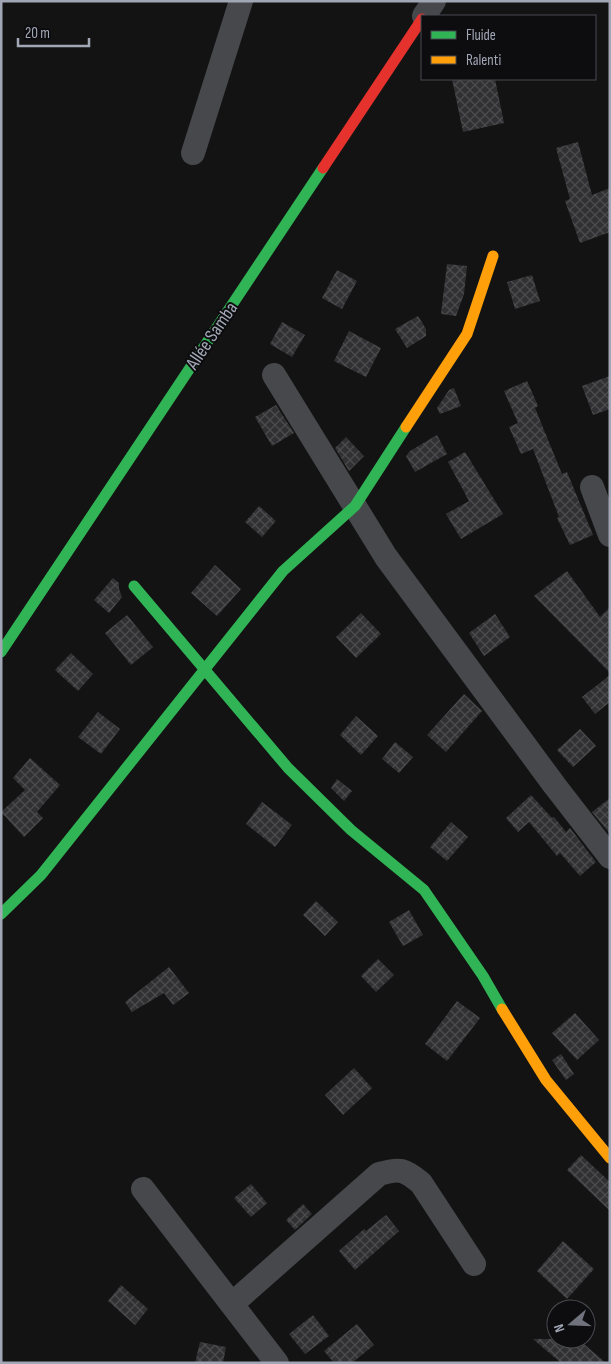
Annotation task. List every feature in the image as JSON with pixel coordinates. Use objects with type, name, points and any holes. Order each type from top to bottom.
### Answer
[{"type":"street","points":[[193,153],[241,1]]},
{"type":"street","name":"Allée Samba","points":[[424,15],[434,1]]},
{"type":"street","name":"Allée Samba","points":[[1,652],[421,20]]},
{"type":"street","points":[[1,914],[40,875],[283,571],[355,506],[467,334],[493,256]]},
{"type":"street","points":[[274,375],[386,557],[549,778],[610,857]]},
{"type":"street","points":[[592,487],[610,535]]},
{"type":"street","points":[[134,586],[288,768],[351,830],[424,890],[483,976],[510,1024],[546,1080],[610,1158]]},
{"type":"street","points":[[232,1304],[379,1174],[395,1169],[409,1173],[421,1182],[474,1264]]},
{"type":"street","points":[[143,1189],[277,1363]]},
{"type":"building","points":[[452,80],[495,80],[504,123],[463,132]]},
{"type":"building","points":[[578,142],[592,195],[610,188],[610,232],[580,243],[565,201],[570,199],[556,148]]},
{"type":"building","points":[[447,264],[467,266],[464,294],[456,316],[441,314]]},
{"type":"building","points":[[337,270],[357,281],[342,309],[322,298]]},
{"type":"building","points":[[532,275],[540,301],[515,309],[507,282]]},
{"type":"building","points":[[418,316],[426,329],[426,336],[407,348],[395,329]]},
{"type":"building","points":[[282,322],[305,335],[292,357],[270,344]]},
{"type":"building","points":[[349,331],[381,348],[366,377],[334,361]]},
{"type":"building","points":[[610,376],[610,409],[593,415],[582,386]]},
{"type":"building","points":[[527,381],[538,406],[535,408],[562,474],[567,472],[593,535],[570,545],[557,518],[559,517],[533,449],[521,454],[509,427],[518,423],[504,391]]},
{"type":"building","points":[[454,388],[461,406],[440,414],[437,408],[449,390]]},
{"type":"building","points":[[276,405],[294,433],[272,446],[255,417]]},
{"type":"building","points":[[437,435],[447,454],[415,472],[406,456],[410,451]]},
{"type":"building","points":[[346,437],[364,456],[349,471],[335,448]]},
{"type":"building","points":[[465,452],[503,514],[461,539],[446,514],[469,501],[448,462]]},
{"type":"building","points":[[259,506],[276,521],[262,537],[245,522]]},
{"type":"building","points":[[215,565],[241,589],[217,616],[191,593]]},
{"type":"building","points":[[567,571],[600,617],[610,607],[610,673],[534,596]]},
{"type":"building","points":[[113,578],[119,583],[122,597],[109,613],[94,600]]},
{"type":"building","points":[[361,613],[381,634],[356,658],[336,637]]},
{"type":"building","points":[[495,614],[510,637],[484,656],[469,633]]},
{"type":"building","points":[[127,615],[153,647],[131,665],[105,633]]},
{"type":"building","points":[[71,653],[93,674],[78,691],[55,670]]},
{"type":"building","points":[[610,675],[610,702],[595,714],[582,697]]},
{"type":"building","points":[[464,694],[482,711],[446,752],[427,735]]},
{"type":"building","points":[[98,712],[120,729],[101,754],[78,737]]},
{"type":"building","points":[[356,716],[378,736],[361,755],[340,735]]},
{"type":"building","points":[[580,729],[596,746],[573,767],[557,750]]},
{"type":"building","points":[[395,742],[413,757],[399,773],[382,759]]},
{"type":"building","points":[[30,758],[60,785],[37,812],[43,818],[24,837],[1,812],[25,790],[13,778]]},
{"type":"building","points":[[337,779],[352,791],[344,801],[331,788]]},
{"type":"building","points":[[531,795],[552,818],[554,817],[566,832],[570,828],[596,862],[580,876],[560,853],[557,856],[529,822],[518,832],[506,818]]},
{"type":"building","points":[[610,798],[610,834],[592,812]]},
{"type":"building","points":[[262,802],[292,825],[275,847],[246,824]]},
{"type":"building","points":[[451,822],[468,837],[447,861],[430,847]]},
{"type":"building","points":[[316,901],[338,922],[325,936],[303,915]]},
{"type":"building","points":[[409,910],[423,935],[403,946],[389,922]]},
{"type":"building","points":[[378,959],[394,975],[376,992],[361,976]]},
{"type":"building","points":[[169,967],[189,993],[173,1005],[164,993],[132,1012],[125,1002]]},
{"type":"building","points":[[457,1001],[480,1018],[447,1061],[425,1044]]},
{"type":"building","points":[[575,1013],[599,1040],[577,1060],[552,1033]]},
{"type":"building","points":[[561,1054],[574,1074],[566,1080],[552,1060]]},
{"type":"building","points":[[354,1068],[372,1088],[343,1115],[325,1095]]},
{"type":"building","points":[[581,1155],[610,1182],[610,1211],[567,1170]]},
{"type":"building","points":[[251,1184],[267,1203],[251,1217],[234,1198]]},
{"type":"building","points":[[303,1204],[312,1214],[295,1230],[286,1220]]},
{"type":"building","points":[[386,1215],[399,1231],[355,1270],[339,1251],[364,1229],[366,1231]]},
{"type":"building","points":[[563,1241],[594,1269],[567,1299],[537,1271]]},
{"type":"building","points":[[121,1285],[148,1309],[135,1325],[108,1301]]},
{"type":"building","points":[[313,1315],[329,1336],[305,1354],[289,1334]]},
{"type":"building","points":[[357,1324],[374,1345],[352,1363],[334,1363],[324,1351]]},
{"type":"building","points":[[533,1339],[546,1339],[546,1349],[590,1349],[606,1363],[561,1363]]},
{"type":"building","points":[[200,1342],[226,1347],[223,1363],[195,1363]]},
{"type":"traffic: fast","points":[[1,652],[323,168]]},
{"type":"traffic: fast","points":[[1,914],[41,875],[283,571],[355,506],[406,427]]},
{"type":"traffic: fast","points":[[134,586],[288,768],[351,830],[424,890],[483,976],[502,1009]]},
{"type":"traffic: slow","points":[[406,427],[467,334],[493,256]]},
{"type":"traffic: slow","points":[[502,1009],[546,1080],[610,1158]]},
{"type":"traffic: jam","points":[[323,168],[421,21]]}]
